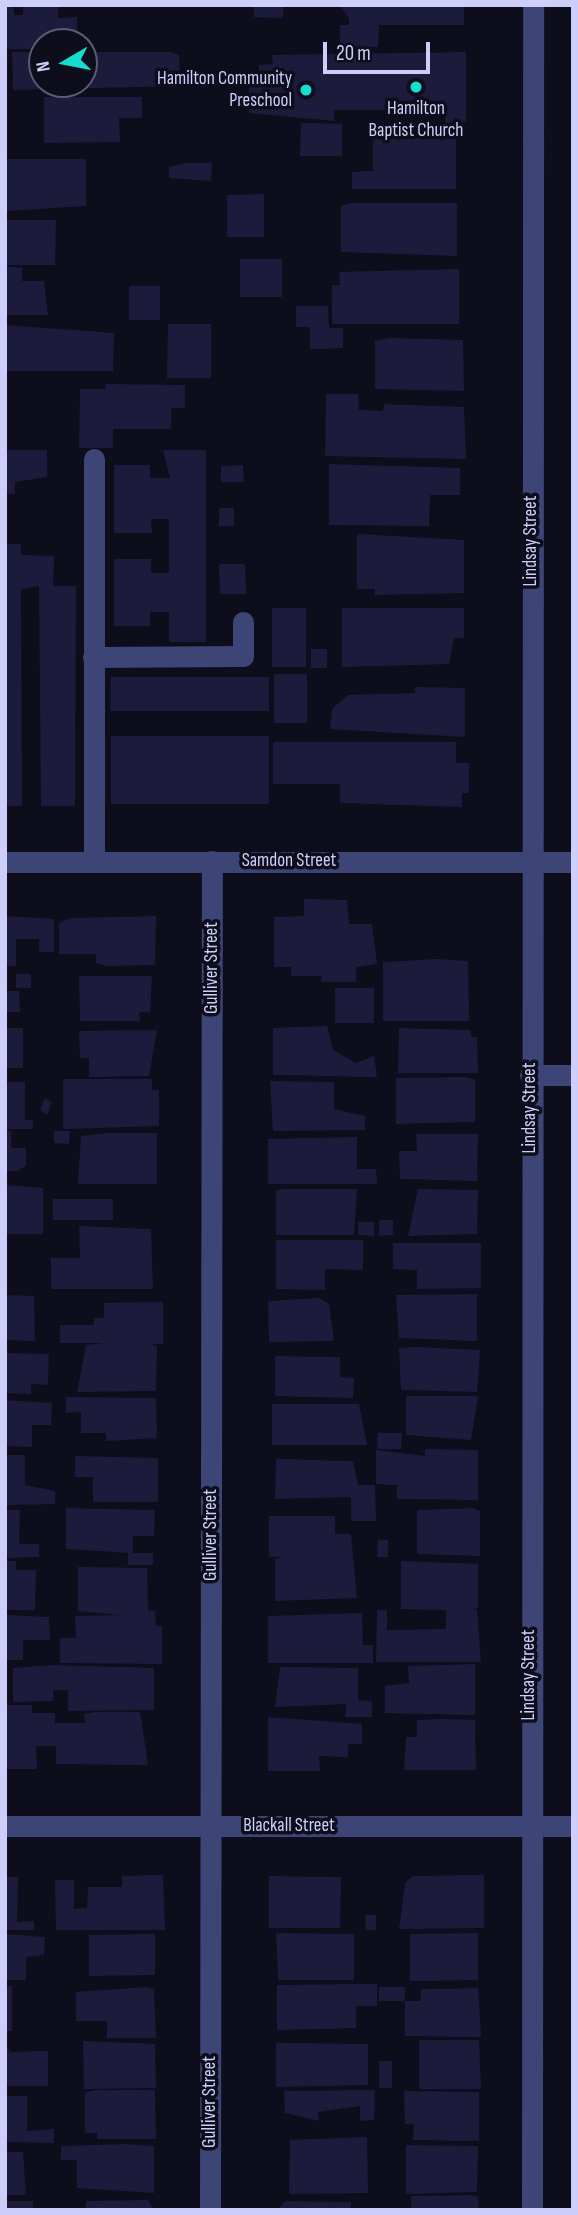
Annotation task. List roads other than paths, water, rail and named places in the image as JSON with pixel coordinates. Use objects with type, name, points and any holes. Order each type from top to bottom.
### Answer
[{"type":"street","name":"Lindsay Street","points":[[532,2210],[529,1826],[533,5]]},
{"type":"street","points":[[94,459],[94,861]]},
{"type":"street","points":[[93,657],[243,656],[243,622]]},
{"type":"street","name":"Gulliver Street","points":[[210,2210],[212,861]]},
{"type":"street","name":"Samdon Street","points":[[5,862],[573,862]]},
{"type":"street","points":[[530,1075],[573,1075]]},
{"type":"street","name":"Blackall Street","points":[[5,1826],[573,1826]]},
{"type":"place","name":"Hamilton Baptist Church","points":[[416,87]]},
{"type":"place","name":"Hamilton Community Preschool","points":[[306,90]]}]
